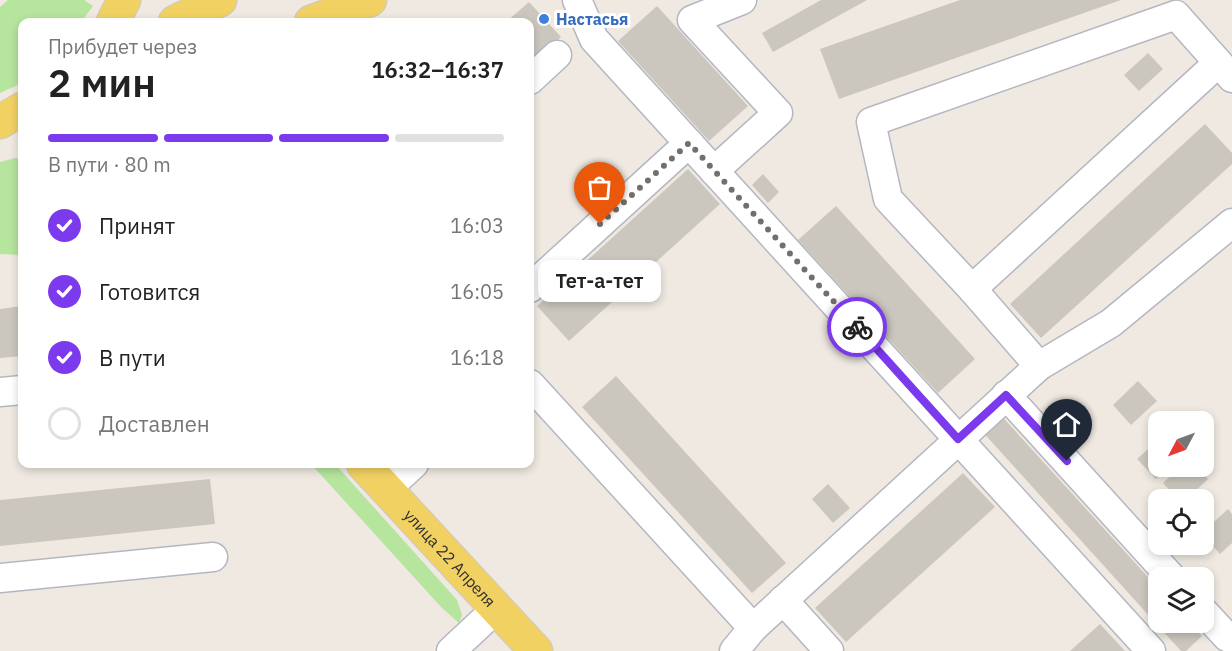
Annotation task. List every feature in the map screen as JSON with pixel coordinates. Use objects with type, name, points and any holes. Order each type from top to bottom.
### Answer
[{"type":"main road","points":[[115,18],[124,0]]},
{"type":"main road","points":[[178,16],[220,0]]},
{"type":"main road","points":[[323,18],[370,0]]},
{"type":"main road","points":[[0,122],[18,112]]},
{"type":"main road","points":[[0,140],[18,136]]},
{"type":"main road","name":"улица 22 Апреля","points":[[367,468],[536,651]]},
{"type":"street","points":[[577,0],[594,39],[1151,651]]},
{"type":"street","points":[[714,171],[778,113],[692,20],[742,0]]},
{"type":"street","points":[[972,289],[1225,70],[1176,15],[871,122],[888,199],[972,289],[1039,366]]},
{"type":"street","points":[[534,76],[557,55]]},
{"type":"street","points":[[534,284],[689,143]]},
{"type":"street","points":[[734,651],[753,628],[1039,366],[1111,322],[1232,224]]},
{"type":"street","points":[[534,388],[753,628]]},
{"type":"street","points":[[0,392],[18,390]]},
{"type":"street","points":[[1006,395],[1162,567]]},
{"type":"street","points":[[387,489],[410,468]]},
{"type":"street","points":[[0,578],[213,557]]},
{"type":"street","points":[[783,600],[829,651]]},
{"type":"street","points":[[451,651],[497,608]]},
{"type":"street","points":[[1214,627],[1224,642]]},
{"type":"green space","points":[[8,0],[84,0],[93,6],[84,18],[18,18],[18,85],[0,93],[0,7]]},
{"type":"green space","points":[[18,158],[18,255],[0,254],[0,162]]},
{"type":"green space","points":[[315,468],[339,468],[457,600],[462,615],[459,623],[442,608]]},
{"type":"building","points":[[821,0],[867,0],[773,52],[762,33]]},
{"type":"building","points":[[960,0],[1121,0],[839,99],[820,49]]},
{"type":"building","points":[[529,2],[561,37],[534,62],[534,18],[511,18]]},
{"type":"building","points":[[657,6],[748,106],[709,141],[618,41]]},
{"type":"building","points":[[1148,53],[1163,69],[1139,91],[1124,75]]},
{"type":"building","points":[[1205,124],[1232,153],[1232,164],[1041,338],[1010,304]]},
{"type":"building","points":[[688,169],[720,204],[569,341],[537,306]]},
{"type":"building","points":[[763,174],[779,192],[768,203],[752,185]]},
{"type":"building","points":[[836,206],[975,359],[938,393],[798,240]]},
{"type":"building","points":[[18,307],[18,356],[0,358],[0,309]]},
{"type":"building","points":[[616,376],[786,563],[752,593],[582,407]]},
{"type":"building","points":[[1138,381],[1157,401],[1131,425],[1113,405]]},
{"type":"building","points":[[997,411],[1148,577],[1148,615],[979,428]]},
{"type":"building","points":[[1148,449],[1148,471],[1137,459]]},
{"type":"building","points":[[963,473],[995,507],[846,642],[815,608]]},
{"type":"building","points":[[1169,477],[1206,477],[1208,479],[1198,489],[1168,489],[1163,483]]},
{"type":"building","points":[[210,479],[215,524],[0,546],[0,500]]},
{"type":"building","points":[[828,484],[850,508],[833,523],[812,499]]},
{"type":"building","points":[[1228,509],[1232,514],[1232,543],[1220,554],[1214,547],[1214,522]]},
{"type":"building","points":[[1100,624],[1125,651],[1070,651]]},
{"type":"building","points":[[1165,633],[1199,633],[1202,636],[1186,651],[1181,651]]},
{"type":"way so far","points":[[600,224],[689,143],[857,327]]},
{"type":"place","name":"Настасья","points":[[544,19]]},
{"type":"place","name":"Тет-а-тет","points":[[600,224]]},
{"type":"route","points":[[857,327],[958,439],[1006,395],[1067,461]]}]
